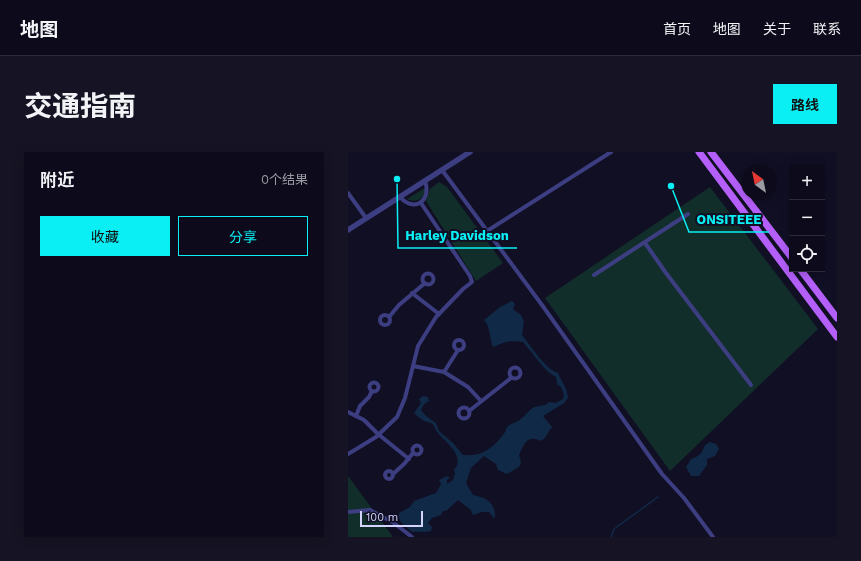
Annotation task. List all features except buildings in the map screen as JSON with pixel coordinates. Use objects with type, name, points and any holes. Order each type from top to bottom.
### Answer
[{"type":"main road","points":[[699,152],[837,337]]},
{"type":"main road","points":[[711,152],[789,254]]},
{"type":"main road","points":[[802,272],[837,318]]},
{"type":"street","points":[[348,230],[470,152]]},
{"type":"street","points":[[487,231],[611,152]]},
{"type":"street","points":[[442,170],[542,304],[662,474],[684,498],[713,537]]},
{"type":"street","points":[[421,203],[427,193],[428,188],[426,181]]},
{"type":"street","points":[[348,193],[366,218]]},
{"type":"street","points":[[400,197],[408,203],[421,203]]},
{"type":"street","points":[[348,454],[378,434],[397,417],[405,398],[418,346],[439,314],[463,289],[472,282],[470,276],[421,203]]},
{"type":"street","points":[[594,275],[688,214]]},
{"type":"street","points":[[645,243],[751,385]]},
{"type":"street","points":[[389,316],[412,293],[425,283]]},
{"type":"street","points":[[412,293],[439,314]]},
{"type":"street","points":[[444,372],[458,350]]},
{"type":"street","points":[[413,366],[444,372],[468,386],[481,400]]},
{"type":"street","points":[[469,411],[481,400],[511,378]]},
{"type":"street","points":[[356,416],[360,406],[369,397],[372,391]]},
{"type":"street","points":[[348,412],[364,420],[378,434],[409,459]]},
{"type":"street","points":[[393,474],[409,459],[413,453]]},
{"type":"street","points":[[348,512],[370,510],[394,523],[412,537]]},
{"type":"green space","points":[[439,182],[447,187],[503,263],[476,281],[426,201],[430,189]]},
{"type":"green space","points":[[710,187],[818,329],[670,471],[545,298]]},
{"type":"green space","points":[[425,188],[424,195],[420,199],[414,201],[407,199]]},
{"type":"green space","points":[[348,476],[393,537],[348,537]]},
{"type":"water","points":[[512,301],[515,304],[513,309],[521,315],[524,321],[522,335],[543,362],[553,371],[558,373],[568,398],[564,403],[543,416],[552,427],[544,439],[540,441],[532,439],[526,442],[519,455],[521,463],[519,467],[507,474],[498,470],[496,464],[484,456],[471,468],[466,483],[473,495],[486,499],[492,504],[495,512],[494,518],[489,512],[482,512],[473,515],[471,510],[458,500],[446,511],[443,511],[441,515],[432,518],[428,523],[432,527],[431,531],[412,532],[401,522],[399,513],[410,507],[414,501],[436,493],[441,484],[439,480],[447,476],[450,478],[447,480],[447,484],[453,480],[455,474],[454,470],[458,460],[454,450],[437,432],[433,425],[424,421],[414,413],[421,403],[419,399],[423,396],[428,397],[429,401],[424,404],[421,410],[426,416],[436,423],[439,431],[453,443],[463,455],[470,455],[482,453],[492,447],[501,438],[507,427],[520,420],[532,408],[545,405],[549,402],[556,403],[563,399],[564,395],[561,387],[557,384],[556,377],[543,366],[523,342],[516,341],[502,343],[493,347],[488,326],[484,320],[500,307]]},
{"type":"water","points":[[710,442],[716,444],[719,449],[715,456],[707,459],[707,465],[699,476],[691,476],[686,467],[691,459],[697,457],[702,452],[705,445]]},
{"type":"waterway","points":[[611,537],[614,529],[658,497]]},
{"type":"place","name":"Harley Davidson","points":[[397,179]]},
{"type":"place","name":"ONSITEEE","points":[[671,186]]}]
